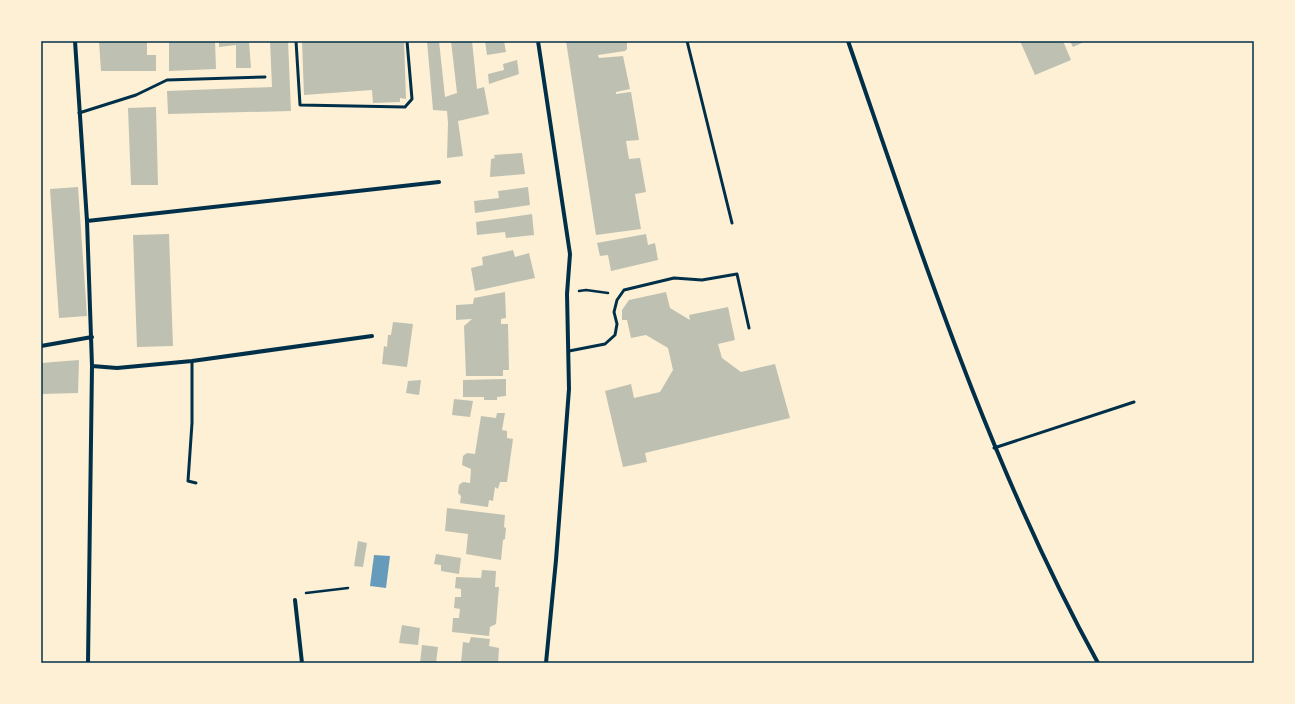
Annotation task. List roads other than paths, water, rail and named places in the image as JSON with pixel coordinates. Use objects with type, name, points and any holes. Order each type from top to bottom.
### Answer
[{"type":"street","points":[[75,41],[87,221],[92,337],[88,663]]},
{"type":"street","points":[[538,41],[570,254],[567,294],[569,389],[556,560],[546,663]]},
{"type":"street","points":[[848,41],[924,262],[994,448],[1067,606],[1098,663]]},
{"type":"street","points":[[87,221],[439,182]]},
{"type":"street","points":[[92,366],[117,368],[192,361],[372,336]]},
{"type":"street","points":[[41,346],[92,337]]},
{"type":"street","points":[[294,600],[302,663]]},
{"type":"lane","points":[[296,41],[300,105],[405,107],[412,99],[407,41]]},
{"type":"lane","points":[[687,41],[732,223]]},
{"type":"lane","points":[[79,113],[136,95],[167,80],[265,77]]},
{"type":"lane","points":[[569,351],[604,344],[615,335],[617,324],[614,312],[617,300],[624,290],[674,278],[702,280],[737,274],[749,328]]},
{"type":"lane","points":[[192,361],[192,423],[188,481],[196,483]]},
{"type":"lane","points":[[994,448],[1134,402]]},
{"type":"water","points":[[374,555],[390,556],[386,588],[370,586]]}]
